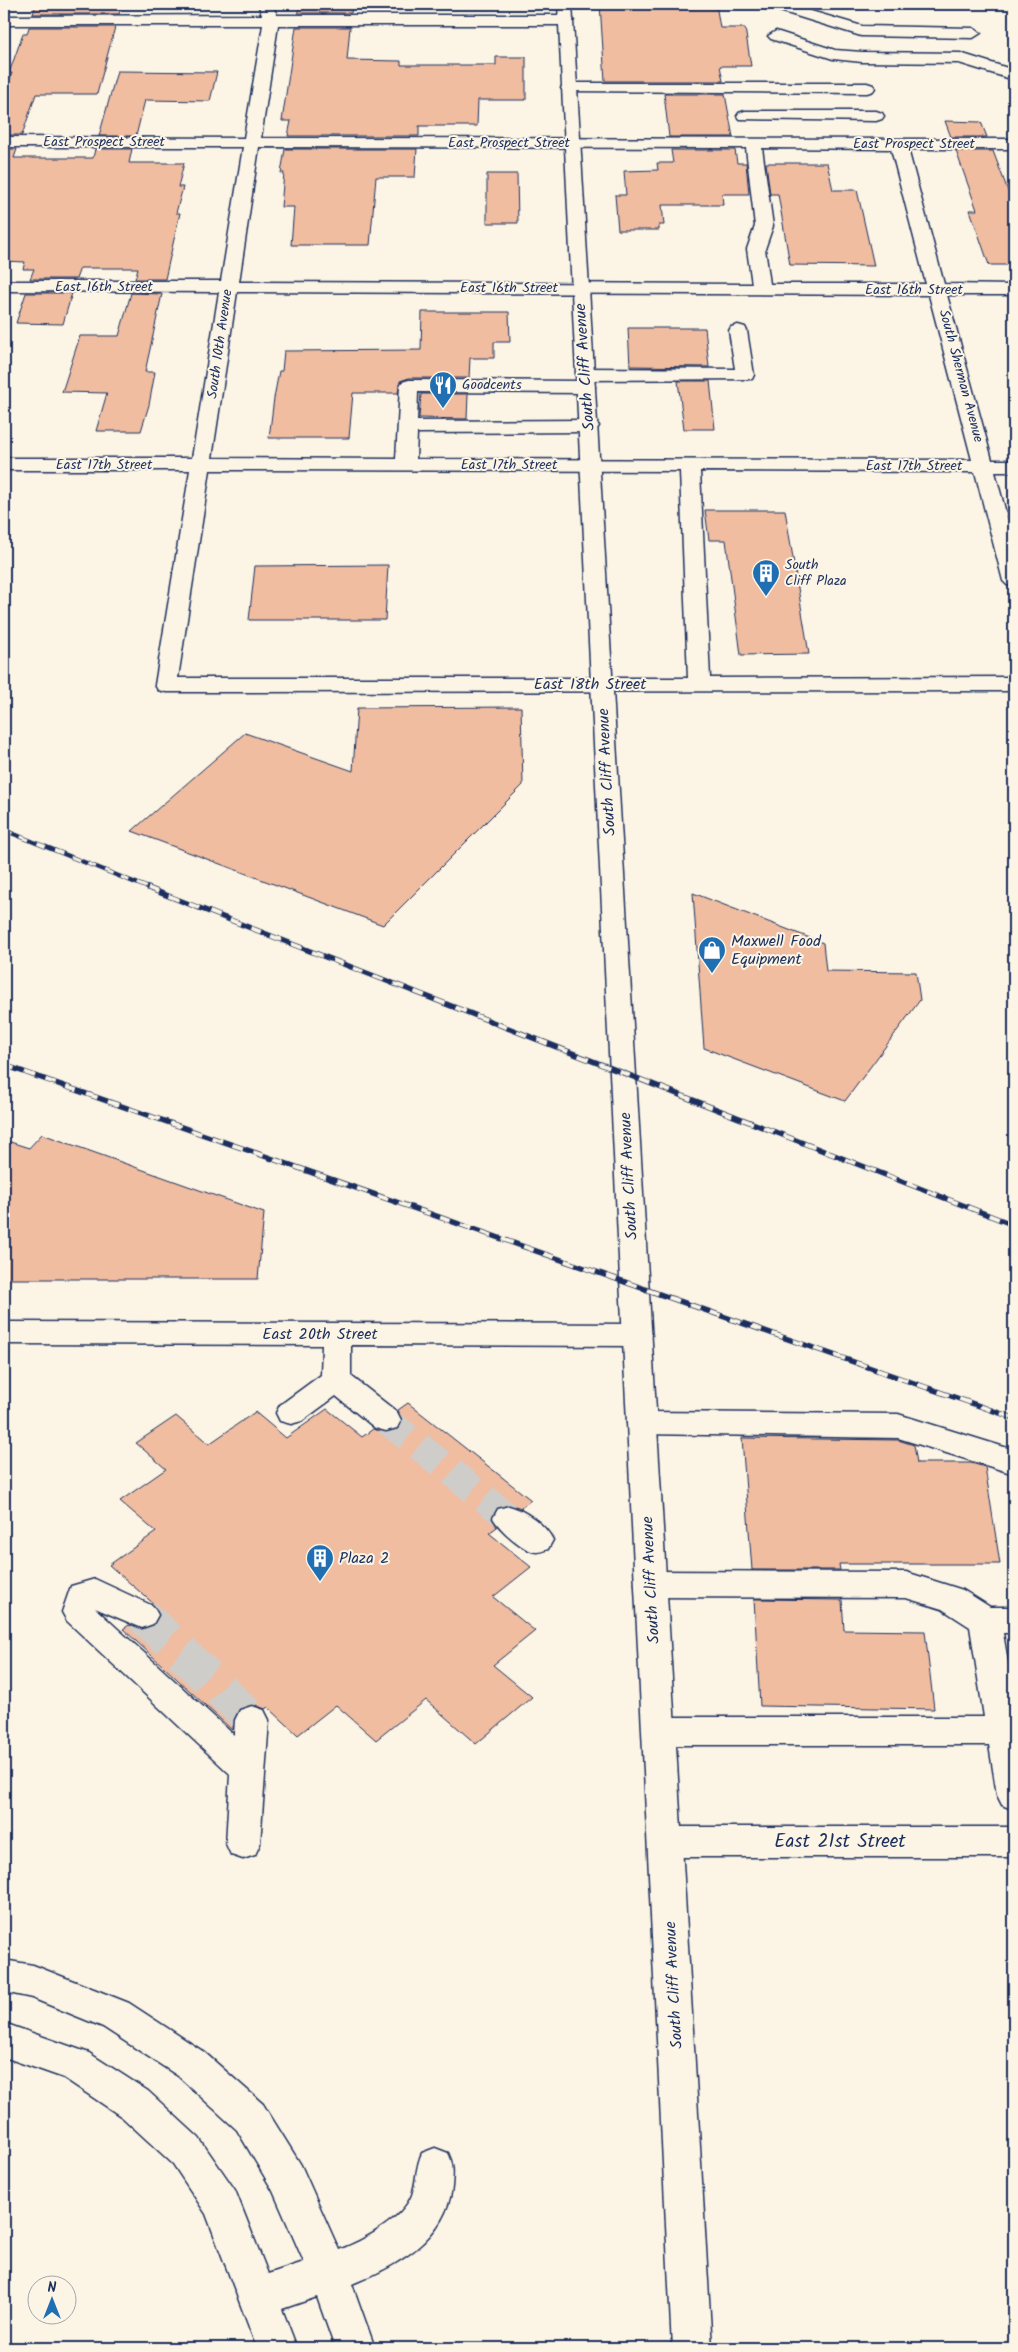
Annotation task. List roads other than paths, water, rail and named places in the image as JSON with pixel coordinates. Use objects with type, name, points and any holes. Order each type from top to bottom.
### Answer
[{"type":"street","points":[[772,4],[861,31],[973,33]]},
{"type":"street","points":[[4,20],[268,12],[566,12]]},
{"type":"street","name":"South 10th Avenue","points":[[166,685],[202,465],[251,142],[268,12]]},
{"type":"street","name":"South Cliff Avenue","points":[[566,12],[692,2348]]},
{"type":"street","points":[[776,36],[833,54],[862,57],[960,58],[1014,75]]},
{"type":"street","points":[[817,64],[833,54]]},
{"type":"street","points":[[569,88],[793,89],[792,80],[800,74]]},
{"type":"street","name":"South Sherman Avenue","points":[[793,89],[866,82],[876,116],[891,144],[938,290],[1014,581]]},
{"type":"street","points":[[745,116],[876,116]]},
{"type":"street","name":"East Prospect Street","points":[[4,142],[1014,144]]},
{"type":"street","points":[[753,144],[764,226],[756,249],[762,289]]},
{"type":"street","name":"East 16th Street","points":[[4,286],[1014,290]]},
{"type":"street","points":[[407,427],[479,406],[586,380],[745,374],[738,331]]},
{"type":"street","points":[[406,465],[408,386],[479,406],[589,426]]},
{"type":"street","name":"East 17th Street","points":[[4,464],[1014,466]]},
{"type":"street","points":[[690,465],[699,684]]},
{"type":"street","name":"East 18th Street","points":[[166,685],[1014,684]]},
{"type":"street","name":"East 20th Street","points":[[4,1333],[637,1335]]},
{"type":"street","points":[[336,1380],[337,1334]]},
{"type":"street","points":[[291,1413],[336,1380]]},
{"type":"street","points":[[336,1380],[386,1420]]},
{"type":"street","points":[[642,1423],[898,1426],[1014,1462]]},
{"type":"street","points":[[509,1518],[537,1540]]},
{"type":"street","points":[[651,1584],[906,1585],[952,1599],[999,1620],[1014,1795]]},
{"type":"street","points":[[142,1615],[94,1592],[82,1595],[78,1612],[247,1769]]},
{"type":"street","points":[[243,1844],[252,1720]]},
{"type":"street","points":[[660,1731],[1008,1731]]},
{"type":"street","name":"East 21st Street","points":[[666,1842],[1014,1842]]},
{"type":"street","points":[[4,1976],[32,1982],[116,2015],[191,2064],[250,2118],[287,2178],[328,2273],[355,2348]]},
{"type":"street","points":[[4,2040],[76,2065],[135,2104],[186,2151],[221,2203],[277,2348]]},
{"type":"street","points":[[257,2298],[373,2256],[393,2244],[416,2225],[430,2200],[435,2166]]},
{"type":"tunnel","points":[[386,1420],[509,1518]]},
{"type":"tunnel","points":[[142,1615],[252,1720]]},
{"type":"railway","points":[[4,830],[151,889]]},
{"type":"railway","points":[[148,888],[1014,1225]]},
{"type":"railway","points":[[4,1065],[1014,1418]]},
{"type":"place","name":"Goodcents","points":[[443,409]]},
{"type":"place","name":"South Cliff Plaza","points":[[766,597]]},
{"type":"place","name":"Maxwell Food Equipment","points":[[712,974]]},
{"type":"place","name":"Plaza 2","points":[[320,1582]]}]
